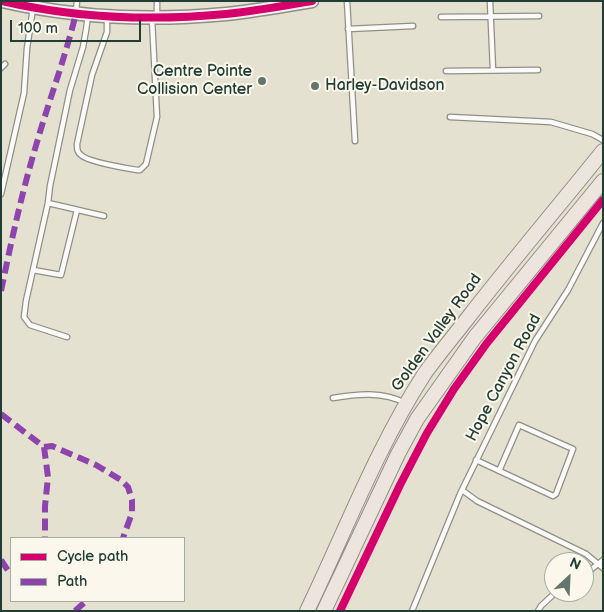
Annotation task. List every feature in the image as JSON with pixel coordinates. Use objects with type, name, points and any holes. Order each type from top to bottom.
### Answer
[{"type":"main road","name":"Golden Valley Road","points":[[307,611],[346,524],[388,440],[426,372],[497,280],[603,151]]},
{"type":"main road","name":"Golden Valley Road","points":[[324,611],[417,418],[475,337],[603,181]]},
{"type":"street","points":[[2,1],[80,10],[108,16],[155,17],[224,14],[312,1]]},
{"type":"lane","points":[[108,16],[106,32],[92,75],[77,149],[78,153],[86,159],[140,170],[146,164],[156,117],[155,17],[157,1]]},
{"type":"lane","points":[[347,1],[355,141]]},
{"type":"lane","points":[[490,1],[493,70]]},
{"type":"lane","points":[[1,194],[24,94],[27,48],[33,4]]},
{"type":"lane","points":[[67,337],[30,325],[24,316],[70,90],[83,47],[86,30],[80,10]]},
{"type":"lane","points":[[441,17],[539,16]]},
{"type":"lane","points":[[348,29],[413,26]]},
{"type":"lane","points":[[446,72],[538,70]]},
{"type":"lane","points":[[450,117],[551,122],[592,134],[603,140]]},
{"type":"lane","points":[[48,203],[104,216]]},
{"type":"lane","points":[[33,270],[61,275],[77,210]]},
{"type":"lane","name":"Hope Canyon Road","points":[[412,611],[460,492],[535,340],[568,290],[603,223]]},
{"type":"lane","points":[[333,398],[354,395],[379,395],[396,398],[407,404]]},
{"type":"lane","points":[[476,460],[499,472],[553,496],[556,494],[573,450],[519,425],[499,472]]},
{"type":"lane","points":[[460,492],[586,554],[603,568]]},
{"type":"lane","points":[[594,567],[603,560]]},
{"type":"marked path","points":[[1,291],[16,220],[30,167],[76,13]]},
{"type":"marked path","points":[[1,414],[44,447],[48,477],[45,506],[45,537]]},
{"type":"marked path","points":[[44,447],[52,446],[96,465],[121,480],[128,487],[132,500],[132,513],[123,537]]},
{"type":"marked path","points":[[1,560],[10,574]]},
{"type":"marked path","points":[[75,611],[85,602]]},
{"type":"cycle path","points":[[2,1],[57,11],[142,17],[226,14],[312,1]]},
{"type":"cycle path","points":[[340,611],[400,485],[427,433],[454,389],[487,343],[603,200]]},
{"type":"place","name":"Centre Pointe Collision Center","points":[[262,81]]},
{"type":"place","name":"Harley-Davidson","points":[[315,86]]}]
